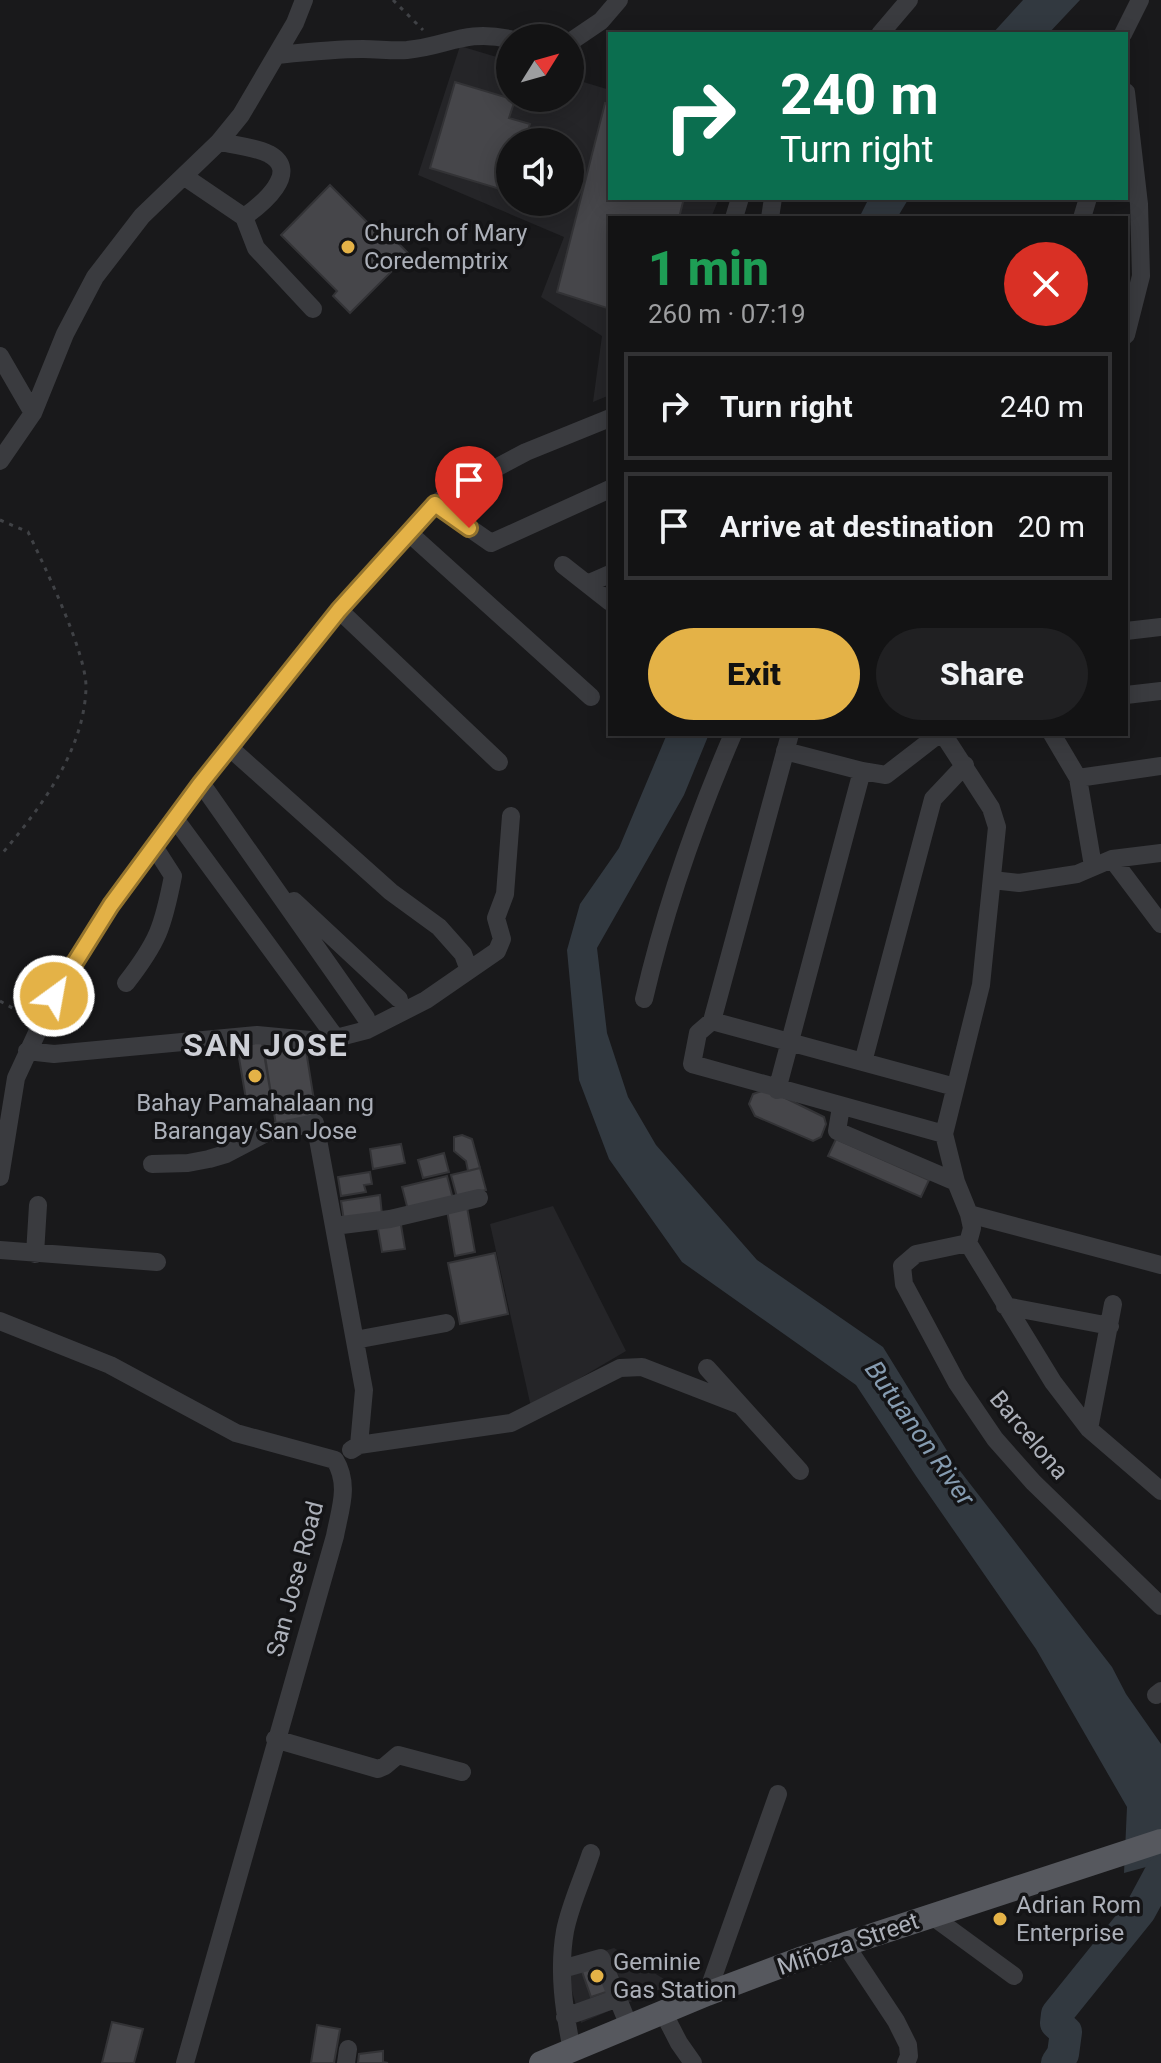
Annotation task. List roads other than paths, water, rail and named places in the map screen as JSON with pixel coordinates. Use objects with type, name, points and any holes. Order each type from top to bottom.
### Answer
[{"type":"main road","name":"Miñoza Street","points":[[541,2063],[707,1994],[845,1944],[1161,1841]]},
{"type":"street","points":[[0,461],[33,413],[65,334],[95,277],[142,216],[185,177],[241,115],[295,23],[304,0]]},
{"type":"street","points":[[584,33],[601,21],[619,0]]},
{"type":"street","points":[[882,32],[909,0]]},
{"type":"street","points":[[1124,32],[1140,0]]},
{"type":"street","points":[[277,55],[323,50],[403,50],[464,35],[496,37]]},
{"type":"street","points":[[1128,109],[1139,204],[1141,276],[1128,327]]},
{"type":"street","points":[[219,142],[270,155],[281,166],[280,183],[244,217]]},
{"type":"street","points":[[185,177],[244,217],[256,248],[313,309]]},
{"type":"street","points":[[0,356],[33,413]]},
{"type":"street","points":[[0,1177],[8,1078],[27,1051],[39,1023],[111,905],[201,783],[339,610],[435,504],[498,466],[607,423]]},
{"type":"street","points":[[435,504],[491,543],[608,490]]},
{"type":"street","points":[[409,533],[591,697]]},
{"type":"street","points":[[563,565],[608,600]]},
{"type":"street","points":[[587,584],[608,575]]},
{"type":"street","points":[[339,610],[499,762]]},
{"type":"street","points":[[1128,631],[1161,627]]},
{"type":"street","points":[[1128,695],[1161,691]]},
{"type":"street","points":[[644,999],[677,880],[732,736]]},
{"type":"street","points":[[938,736],[886,775],[862,771],[788,743],[712,1021],[698,1033],[692,1064],[944,1134]]},
{"type":"street","points":[[943,736],[965,765],[991,808],[997,827],[981,985],[944,1134],[956,1182],[969,1214],[972,1228],[968,1243],[1053,1382],[1089,1429],[1161,1491]]},
{"type":"street","points":[[1053,736],[1078,778],[1093,866]]},
{"type":"street","points":[[230,748],[391,892],[439,927],[463,954],[469,970]]},
{"type":"street","points":[[863,1062],[933,799],[965,765]]},
{"type":"street","points":[[1078,778],[1161,766]]},
{"type":"street","points":[[777,1090],[862,771]]},
{"type":"street","points":[[201,783],[366,1018]]},
{"type":"street","points":[[27,1051],[54,1054],[257,1035],[310,1040],[336,1038],[367,1030],[426,1000],[497,951],[502,939],[496,918],[505,894],[511,816]]},
{"type":"street","points":[[176,820],[336,1038]]},
{"type":"street","points":[[126,983],[150,953],[164,925],[173,876],[155,848]]},
{"type":"street","points":[[992,880],[1019,883],[1077,874],[1112,859],[1161,853]]},
{"type":"street","points":[[1112,859],[1161,924]]},
{"type":"street","points":[[268,877],[399,999]]},
{"type":"street","points":[[346,990],[372,973]]},
{"type":"street","points":[[712,1021],[955,1087]]},
{"type":"street","points":[[841,1107],[837,1131],[956,1182]]},
{"type":"street","points":[[152,1164],[209,1159],[226,1154],[266,1133],[315,1123],[364,1390],[359,1445]]},
{"type":"street","points":[[334,1226],[390,1219],[479,1198]]},
{"type":"street","points":[[35,1254],[38,1205]]},
{"type":"street","points":[[969,1214],[1161,1265]]},
{"type":"street","name":"Barcelona","points":[[968,1243],[916,1254],[902,1266],[904,1284],[957,1383],[995,1439],[1033,1482],[1161,1606]]},
{"type":"street","points":[[0,1250],[157,1262]]},
{"type":"street","points":[[1089,1429],[1113,1304]]},
{"type":"street","points":[[1005,1306],[1110,1326]]},
{"type":"street","points":[[0,1321],[110,1365],[236,1433],[335,1460],[359,1445],[511,1423],[620,1368],[642,1367],[740,1405]]},
{"type":"street","points":[[355,1340],[446,1323]]},
{"type":"street","points":[[707,1368],[800,1471]]},
{"type":"street","name":"San Jose Road","points":[[185,2063],[335,1536],[345,1487],[335,1460]]},
{"type":"street","points":[[275,1739],[378,1769],[398,1755],[462,1772]]},
{"type":"street","points":[[707,1994],[778,1794]]},
{"type":"street","points":[[572,2050],[565,2017],[562,1969],[565,1929],[591,1853]]},
{"type":"street","points":[[932,1916],[1014,1976]]},
{"type":"street","points":[[845,1944],[896,2021],[908,2045],[906,2063]]},
{"type":"street","points":[[562,1969],[601,1958],[629,2026]]},
{"type":"street","points":[[565,2017],[618,1998]]},
{"type":"street","points":[[663,2012],[693,2063]]},
{"type":"water","points":[[1023,0],[1080,0],[1050,32],[994,32]]},
{"type":"water","points":[[868,200],[908,200],[898,216],[860,216]]},
{"type":"water","points":[[666,736],[708,736],[684,795],[597,948],[607,1033],[628,1097],[656,1145],[757,1260],[883,1347],[957,1467],[1112,1667],[1126,1694],[1161,1744],[1161,1863],[1124,1873],[1127,1807],[1036,1649],[856,1385],[682,1262],[609,1159],[579,1080],[567,950],[580,904],[619,848]]},
{"type":"waterway","name":"Butuanon River","points":[[1057,2063],[1063,2054],[1066,2032],[1056,2023],[1057,2014],[1140,1911],[1161,1872]]},
{"type":"place","name":"Church of Mary Coredemptrix","points":[[348,247]]},
{"type":"place","name":"Bahay Pamahalaan ng Barangay San Jose","points":[[255,1076]]},
{"type":"place","name":"Adrian Rom Enterprise","points":[[1000,1919]]},
{"type":"place","name":"Geminie Gas Station","points":[[597,1976]]},
{"type":"district","name":"SAN JOSE","points":[[266,1045]]}]
